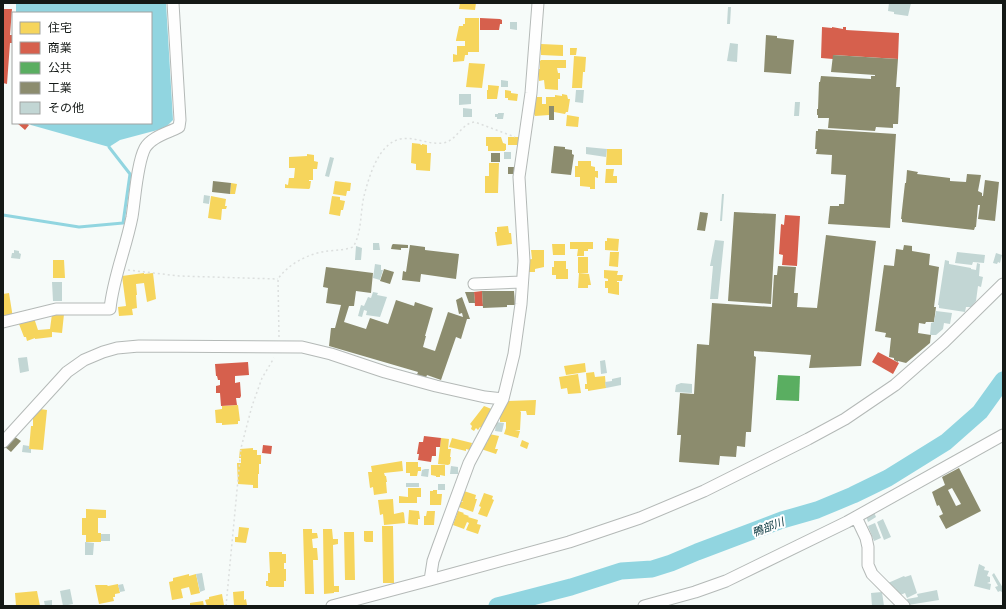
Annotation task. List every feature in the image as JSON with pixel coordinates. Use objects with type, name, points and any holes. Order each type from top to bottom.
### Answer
[{"type":"street","points":[[3,322],[56,309],[110,309],[112,291],[132,218],[141,160],[146,147],[152,141],[179,127],[180,120],[173,3]]},
{"type":"street","points":[[430,580],[433,561],[469,463],[504,399],[514,354],[521,304],[524,261],[519,177],[531,93],[538,3]]},
{"type":"street","points":[[474,284],[522,282]]},
{"type":"street","points":[[332,606],[569,542],[640,518],[704,491],[808,439],[845,418],[895,385],[944,342],[1003,284]]},
{"type":"street","points":[[3,442],[67,372],[84,360],[117,348],[139,346],[302,347],[331,354],[385,372],[436,386],[485,397],[504,399]]},
{"type":"street","points":[[644,606],[695,592],[726,581],[856,517],[1003,435]]},
{"type":"street","points":[[856,517],[866,538],[868,547],[868,565],[872,574],[904,606]]},
{"type":"path","points":[[226,606],[241,448],[252,406],[262,378],[280,346],[278,279],[281,274],[307,256],[328,251],[344,250],[353,247],[357,240],[364,196],[378,156],[387,146],[399,140],[410,139],[426,143],[444,143],[455,136],[470,122],[475,122],[525,140]]},
{"type":"path","points":[[118,269],[179,276],[278,279]]},
{"type":"water","points":[[16,3],[166,3],[173,120],[165,128],[120,140],[109,147],[31,125],[30,124],[152,124],[152,12],[16,12]]},
{"type":"building: 住宅","points":[[460,3],[476,3],[475,10],[459,9]]},
{"type":"building: 住宅","points":[[465,18],[479,18],[479,52],[468,52],[468,55],[465,55],[464,61],[453,62],[453,54],[457,55],[457,46],[465,46],[465,41],[456,40],[459,26],[463,26],[463,24],[465,24]]},
{"type":"building: 住宅","points":[[541,44],[563,45],[563,56],[541,55]]},
{"type":"building: 住宅","points":[[570,48],[577,48],[576,55],[570,55]]},
{"type":"building: 住宅","points":[[574,56],[586,57],[582,88],[572,88]]},
{"type":"building: 住宅","points":[[541,60],[566,60],[566,68],[557,68],[558,73],[560,73],[560,79],[558,79],[558,90],[545,89],[544,80],[539,81],[538,69],[540,69]]},
{"type":"building: 住宅","points":[[469,63],[485,64],[482,88],[466,87]]},
{"type":"building: 住宅","points":[[488,85],[499,86],[497,99],[487,99]]},
{"type":"building: 住宅","points":[[505,90],[518,94],[517,101],[508,100],[508,98],[505,98]]},
{"type":"building: 住宅","points":[[562,94],[567,95],[568,99],[570,99],[568,112],[565,114],[554,112],[554,106],[549,106],[549,115],[535,116],[534,97],[542,97],[542,104],[546,104],[546,97],[555,97],[555,95],[562,96]]},
{"type":"building: 住宅","points":[[567,115],[579,117],[578,127],[566,126]]},
{"type":"building: 住宅","points":[[486,137],[501,137],[503,143],[506,144],[506,150],[488,151],[488,146],[486,146]]},
{"type":"building: 住宅","points":[[508,137],[520,137],[519,145],[508,145]]},
{"type":"building: 住宅","points":[[412,143],[427,145],[427,153],[431,153],[430,171],[416,170],[416,164],[411,163]]},
{"type":"building: 住宅","points":[[607,149],[622,149],[622,165],[606,165]]},
{"type":"building: 住宅","points":[[307,154],[314,155],[314,161],[318,162],[317,169],[313,169],[313,180],[309,180],[311,181],[310,188],[285,188],[285,184],[288,185],[289,178],[294,178],[295,168],[289,168],[289,157],[307,156]]},
{"type":"building: 住宅","points":[[578,161],[591,161],[591,166],[595,167],[595,171],[598,171],[598,178],[595,177],[595,189],[580,186],[580,177],[575,177],[575,166],[578,166]]},
{"type":"building: 住宅","points":[[489,163],[499,163],[498,193],[485,193],[485,176],[489,176]]},
{"type":"building: 住宅","points":[[606,169],[614,169],[613,176],[617,176],[617,183],[605,183]]},
{"type":"building: 住宅","points":[[335,181],[351,183],[350,191],[347,191],[346,196],[333,194]]},
{"type":"building: 住宅","points":[[231,183],[237,184],[235,194],[230,194]]},
{"type":"building: 住宅","points":[[211,196],[226,199],[225,206],[227,206],[226,209],[222,209],[221,220],[208,218]]},
{"type":"building: 住宅","points":[[332,196],[340,197],[340,200],[345,201],[340,216],[329,214]]},
{"type":"building: 住宅","points":[[508,226],[509,233],[511,233],[512,244],[497,246],[495,232],[497,232],[497,227]]},
{"type":"building: 住宅","points":[[607,238],[619,239],[618,251],[605,250],[605,241],[607,241]]},
{"type":"building: 住宅","points":[[570,242],[593,242],[593,249],[584,251],[584,256],[577,256],[578,249],[570,249]]},
{"type":"building: 住宅","points":[[552,244],[565,244],[565,255],[553,255]]},
{"type":"building: 住宅","points":[[531,250],[544,250],[544,267],[535,269],[535,272],[528,272],[527,260],[532,259]]},
{"type":"building: 住宅","points":[[610,252],[619,252],[618,267],[609,266]]},
{"type":"building: 住宅","points":[[578,257],[588,257],[588,273],[578,273]]},
{"type":"building: 住宅","points":[[53,260],[64,260],[65,278],[53,278]]},
{"type":"building: 住宅","points":[[554,261],[566,261],[568,279],[556,279],[556,275],[552,275]]},
{"type":"building: 住宅","points":[[604,270],[618,271],[617,275],[623,275],[622,281],[617,281],[619,282],[619,295],[608,293],[608,288],[605,288],[605,281],[608,281],[608,279],[604,278]]},
{"type":"building: 住宅","points":[[153,273],[156,299],[147,302],[144,283],[136,284],[137,308],[132,309],[133,315],[119,316],[118,307],[126,306],[122,276]]},
{"type":"building: 住宅","points":[[579,273],[589,274],[591,285],[588,285],[588,288],[578,288]]},
{"type":"building: 住宅","points":[[9,293],[13,318],[3,319],[3,294]]},
{"type":"building: 住宅","points":[[52,314],[64,314],[62,333],[52,332],[52,337],[35,338],[27,341],[19,324],[34,318],[38,330],[50,329]]},
{"type":"building: 住宅","points":[[585,363],[586,372],[566,375],[564,366]]},
{"type":"building: 住宅","points":[[594,372],[595,377],[605,376],[606,388],[588,391],[588,389],[585,389],[585,384],[587,384],[586,373]]},
{"type":"building: 住宅","points":[[578,374],[581,393],[568,394],[567,388],[561,389],[559,377]]},
{"type":"building: 住宅","points":[[536,400],[535,415],[527,415],[526,411],[520,411],[520,430],[515,430],[520,431],[518,438],[504,434],[506,422],[500,422],[500,412],[504,401]]},
{"type":"building: 住宅","points":[[238,405],[240,421],[238,421],[238,424],[222,425],[222,423],[216,423],[215,410],[222,409],[222,406]]},
{"type":"building: 住宅","points":[[484,406],[494,410],[483,429],[480,427],[478,430],[476,428],[474,431],[471,429],[472,426],[470,424]]},
{"type":"building: 住宅","points":[[40,409],[47,410],[43,450],[29,449],[31,426],[33,426],[33,416]]},
{"type":"building: 住宅","points":[[489,434],[499,436],[495,449],[498,449],[496,454],[481,449],[484,442],[487,443]]},
{"type":"building: 住宅","points":[[441,438],[449,439],[448,449],[451,449],[451,457],[450,464],[448,465],[438,464]]},
{"type":"building: 住宅","points":[[452,438],[472,443],[470,450],[466,449],[466,451],[449,447]]},
{"type":"building: 住宅","points":[[522,440],[529,443],[527,449],[520,446]]},
{"type":"building: 住宅","points":[[253,448],[253,450],[257,450],[257,455],[261,455],[261,464],[259,464],[258,474],[258,488],[253,488],[253,485],[238,484],[237,463],[241,463],[241,458],[239,458],[240,449]]},
{"type":"building: 住宅","points":[[402,461],[403,471],[384,473],[387,482],[387,493],[374,495],[373,487],[370,488],[368,472],[372,472],[371,466]]},
{"type":"building: 住宅","points":[[406,462],[418,462],[418,467],[421,467],[421,471],[418,471],[417,476],[410,476],[410,473],[406,473]]},
{"type":"building: 住宅","points":[[431,465],[445,465],[445,476],[440,475],[440,477],[436,477],[431,475]]},
{"type":"building: 住宅","points":[[408,488],[421,488],[421,497],[417,497],[417,503],[399,503],[399,496],[408,497]]},
{"type":"building: 住宅","points":[[437,490],[437,494],[442,494],[441,505],[430,505],[430,491]]},
{"type":"building: 住宅","points":[[464,491],[476,495],[475,499],[477,499],[473,512],[456,506],[458,501],[462,502],[463,501],[461,501]]},
{"type":"building: 住宅","points":[[484,493],[493,496],[492,499],[494,500],[487,517],[478,514],[481,507],[479,506]]},
{"type":"building: 住宅","points":[[393,499],[394,514],[403,512],[405,523],[384,525],[383,514],[380,515],[378,500]]},
{"type":"building: 住宅","points":[[86,509],[106,510],[106,518],[98,518],[98,533],[101,533],[101,542],[86,542],[86,535],[82,535],[82,518],[86,518]]},
{"type":"building: 住宅","points":[[409,510],[419,511],[420,519],[418,519],[418,525],[408,524]]},
{"type":"building: 住宅","points":[[427,511],[435,511],[434,525],[424,525],[424,516],[426,516]]},
{"type":"building: 住宅","points":[[458,511],[469,516],[468,517],[478,520],[477,524],[481,525],[478,534],[466,530],[469,523],[467,522],[464,529],[453,525]]},
{"type":"building: 住宅","points":[[382,526],[393,526],[394,583],[383,583]]},
{"type":"building: 住宅","points":[[239,527],[249,528],[246,543],[235,542],[235,537],[238,537]]},
{"type":"building: 住宅","points":[[303,529],[312,529],[312,533],[317,533],[318,538],[312,539],[313,548],[317,548],[318,560],[313,560],[314,594],[305,594]]},
{"type":"building: 住宅","points":[[323,529],[332,529],[333,539],[338,539],[338,544],[333,545],[334,586],[339,586],[339,592],[324,594]]},
{"type":"building: 住宅","points":[[364,531],[373,531],[373,542],[364,541]]},
{"type":"building: 住宅","points":[[344,532],[354,532],[355,580],[345,580]]},
{"type":"building: 住宅","points":[[269,552],[282,552],[282,554],[286,554],[284,569],[286,569],[286,581],[284,581],[284,587],[266,586],[266,581],[268,581],[268,573],[270,573]]},
{"type":"building: 住宅","points":[[189,574],[189,576],[196,574],[200,593],[191,595],[189,587],[181,589],[183,598],[172,600],[169,582],[173,581],[173,578]]},
{"type":"building: 住宅","points":[[118,584],[120,593],[115,594],[115,597],[113,597],[114,601],[99,604],[95,585],[108,586]]},
{"type":"building: 住宅","points":[[37,591],[40,606],[16,606],[15,593]]},
{"type":"building: 住宅","points":[[244,591],[244,600],[246,599],[247,605],[234,606],[233,592]]},
{"type":"building: 住宅","points":[[222,594],[224,605],[207,606],[205,600],[209,599],[209,597]]},
{"type":"building: 住宅","points":[[203,601],[204,606],[190,606],[190,603]]},
{"type":"building: 商業","points":[[3,9],[12,9],[10,35],[12,35],[12,43],[10,43],[7,84],[3,83]]},
{"type":"building: 商業","points":[[480,18],[500,19],[502,20],[502,24],[500,24],[499,30],[480,30]]},
{"type":"building: 商業","points":[[822,27],[843,29],[843,27],[846,27],[846,30],[899,33],[898,59],[833,55],[833,59],[821,58]]},
{"type":"building: 商業","points":[[18,124],[29,125],[25,130]]},
{"type":"building: 商業","points":[[785,215],[800,216],[797,266],[782,265],[783,255],[779,254],[781,224],[784,225]]},
{"type":"building: 商業","points":[[482,291],[483,306],[475,306],[474,292]]},
{"type":"building: 商業","points":[[878,352],[899,363],[893,374],[872,362]]},
{"type":"building: 商業","points":[[248,362],[249,375],[235,376],[235,383],[240,382],[241,396],[240,398],[236,398],[237,405],[221,406],[220,393],[216,393],[216,386],[220,385],[220,380],[218,380],[216,376],[215,364]]},
{"type":"building: 商業","points":[[424,436],[441,438],[440,447],[436,447],[436,456],[432,456],[431,462],[418,460],[419,454],[417,454],[419,442],[423,442]]},
{"type":"building: 商業","points":[[263,445],[272,446],[271,454],[262,453]]},
{"type":"building: 公共","points":[[778,375],[800,376],[799,401],[776,400]]},
{"type":"building: 工業","points":[[766,35],[794,40],[791,74],[764,72]]},
{"type":"building: 工業","points":[[833,55],[898,59],[896,87],[900,87],[898,124],[893,124],[893,128],[876,127],[875,131],[828,128],[829,118],[818,118],[817,109],[819,82],[821,76],[871,79],[871,76],[875,76],[831,72]]},
{"type":"building: 工業","points":[[549,106],[554,106],[554,120],[549,120]]},
{"type":"building: 工業","points":[[818,129],[896,134],[890,228],[828,224],[830,206],[839,206],[839,204],[844,204],[846,175],[831,174],[832,155],[816,154],[816,131],[818,131]]},
{"type":"building: 工業","points":[[554,146],[565,147],[565,149],[572,150],[572,154],[574,155],[571,175],[551,173]]},
{"type":"building: 工業","points":[[491,153],[500,153],[500,162],[491,162]]},
{"type":"building: 工業","points":[[508,167],[515,167],[515,174],[508,174]]},
{"type":"building: 工業","points":[[907,170],[918,172],[917,174],[950,178],[950,181],[966,182],[967,174],[981,175],[978,191],[982,193],[982,196],[985,180],[999,182],[995,221],[978,219],[980,205],[978,205],[976,227],[974,230],[902,222],[901,219]]},
{"type":"building: 工業","points":[[213,181],[231,183],[230,194],[212,192]]},
{"type":"building: 工業","points":[[700,212],[708,213],[705,231],[697,230]]},
{"type":"building: 工業","points":[[734,212],[776,214],[771,304],[728,301]]},
{"type":"building: 工業","points":[[826,235],[876,241],[861,366],[809,368],[811,355],[754,351],[754,356],[756,357],[751,432],[746,432],[745,447],[737,446],[736,457],[720,456],[719,465],[679,462],[681,435],[677,435],[680,393],[694,394],[697,344],[709,345],[712,303],[772,307],[774,275],[777,275],[778,266],[796,267],[794,293],[798,293],[797,307],[817,308]]},
{"type":"building: 工業","points":[[393,244],[408,245],[408,248],[401,248],[401,250],[391,249]]},
{"type":"building: 工業","points":[[410,245],[425,247],[425,250],[459,254],[456,279],[421,274],[420,282],[402,280],[403,271],[406,272]]},
{"type":"building: 工業","points":[[904,245],[912,246],[912,251],[930,254],[929,265],[939,267],[934,307],[936,307],[934,322],[926,322],[925,324],[919,323],[918,333],[931,335],[930,343],[906,363],[898,362],[894,360],[894,358],[889,357],[891,338],[885,337],[886,333],[875,331],[884,265],[894,266],[896,249],[903,250]]},
{"type":"building: 工業","points":[[326,267],[373,273],[371,293],[356,291],[354,306],[349,306],[344,322],[366,329],[370,318],[388,324],[396,300],[414,306],[415,302],[433,308],[423,347],[435,351],[448,312],[463,317],[462,313],[459,314],[456,300],[462,297],[470,319],[467,319],[461,339],[456,337],[441,380],[427,375],[425,380],[416,377],[418,372],[329,346],[331,328],[335,328],[341,305],[326,303],[328,288],[323,287]]},
{"type":"building: 工業","points":[[384,269],[394,272],[390,284],[380,281]]},
{"type":"building: 工業","points":[[482,291],[514,291],[515,305],[507,305],[507,307],[483,308]]},
{"type":"building: 工業","points":[[465,292],[474,292],[475,303],[469,303]]},
{"type":"building: 工業","points":[[15,437],[21,441],[11,452],[5,447]]},
{"type":"building: 工業","points":[[959,468],[981,511],[946,529],[939,516],[943,514],[939,505],[937,506],[932,492],[945,485],[942,477]],"holes":[[[952,488],[961,504],[956,506],[948,490]]]},
{"type":"building: その他","points":[[889,3],[911,3],[908,16],[894,14],[894,12],[888,11]]},
{"type":"building: その他","points":[[728,7],[731,7],[730,24],[727,24]]},
{"type":"building: その他","points":[[510,22],[517,22],[517,30],[510,29]]},
{"type":"building: その他","points":[[730,43],[738,44],[737,62],[727,61]]},
{"type":"building: その他","points":[[501,80],[508,81],[508,87],[501,87]]},
{"type":"building: その他","points":[[576,90],[584,90],[583,103],[575,102]]},
{"type":"building: その他","points":[[459,94],[471,94],[471,104],[459,105]]},
{"type":"building: その他","points":[[795,102],[800,102],[799,116],[794,116]]},
{"type":"building: その他","points":[[463,108],[472,109],[472,117],[463,117]]},
{"type":"building: その他","points":[[504,113],[503,119],[497,119],[497,117],[495,117],[495,114]]},
{"type":"building: その他","points":[[586,147],[607,149],[606,157],[586,154]]},
{"type":"building: その他","points":[[504,152],[511,152],[511,159],[504,159]]},
{"type":"building: その他","points":[[330,157],[334,158],[329,177],[325,176]]},
{"type":"building: その他","points":[[722,194],[724,194],[722,221],[720,221]]},
{"type":"building: その他","points":[[204,195],[210,196],[209,204],[203,203]]},
{"type":"building: その他","points":[[715,240],[724,241],[718,299],[710,299],[713,266],[710,266]]},
{"type":"building: その他","points":[[373,243],[379,243],[380,250],[373,250]]},
{"type":"building: その他","points":[[356,246],[362,248],[361,260],[355,260]]},
{"type":"building: その他","points":[[14,250],[19,251],[21,254],[20,259],[11,258]]},
{"type":"building: その他","points":[[957,252],[985,255],[984,263],[973,262],[972,265],[955,263]]},
{"type":"building: その他","points":[[996,253],[1002,255],[1000,263],[998,262],[997,264],[993,263]]},
{"type":"building: その他","points":[[945,260],[949,261],[949,264],[976,270],[977,263],[980,264],[979,276],[983,277],[981,287],[978,286],[976,301],[971,307],[966,307],[965,312],[939,308],[938,305]]},
{"type":"building: その他","points":[[375,264],[381,265],[381,270],[383,270],[380,280],[373,278]]},
{"type":"building: その他","points":[[52,282],[62,282],[62,301],[53,301]]},
{"type":"building: その他","points":[[373,292],[378,293],[377,295],[387,297],[380,317],[366,315],[367,311],[364,310],[362,317],[358,316],[361,305],[364,306],[368,297],[371,298]]},
{"type":"building: その他","points":[[936,311],[952,313],[950,324],[944,323],[943,329],[936,335],[930,335],[931,323],[934,322]]},
{"type":"building: その他","points":[[27,357],[29,371],[20,373],[18,358]]},
{"type":"building: その他","points":[[605,360],[607,373],[601,374],[600,361]]},
{"type":"building: その他","points":[[621,377],[621,385],[606,388],[605,382]]},
{"type":"building: その他","points":[[681,383],[692,384],[692,393],[675,392],[676,385]]},
{"type":"building: その他","points":[[496,422],[504,423],[502,432],[495,431]]},
{"type":"building: その他","points":[[23,445],[29,446],[31,453],[22,452]]},
{"type":"building: その他","points":[[451,466],[458,467],[458,474],[450,474]]},
{"type":"building: その他","points":[[429,469],[428,477],[421,476],[422,470]]},
{"type":"building: その他","points":[[406,483],[419,483],[419,487],[406,487]]},
{"type":"building: その他","points":[[438,484],[445,484],[445,490],[438,490]]},
{"type":"building: その他","points":[[874,512],[876,517],[868,522],[866,516]]},
{"type":"building: その他","points":[[883,519],[891,537],[884,540],[877,522]]},
{"type":"building: その他","points":[[875,523],[881,538],[874,541],[868,526]]},
{"type":"building: その他","points":[[101,534],[110,534],[110,541],[101,541]]},
{"type":"building: その他","points":[[85,542],[94,543],[93,555],[85,555]]},
{"type":"building: その他","points":[[979,564],[985,567],[984,570],[989,571],[987,576],[990,577],[990,582],[987,583],[991,584],[990,590],[974,586]]},
{"type":"building: その他","points":[[202,573],[205,590],[200,592],[196,574]]},
{"type":"building: その他","points":[[994,573],[1003,588],[1003,592],[998,592],[995,587],[998,586],[992,575]]},
{"type":"building: その他","points":[[911,575],[917,593],[907,598],[905,593],[898,596],[895,588],[892,590],[888,583],[904,576]]},
{"type":"building: その他","points":[[123,584],[125,591],[120,592],[118,585]]},
{"type":"building: その他","points":[[70,589],[73,604],[63,606],[60,591]]},
{"type":"building: その他","points":[[937,590],[939,600],[908,605],[907,599],[918,597],[917,594]]},
{"type":"building: その他","points":[[882,592],[884,606],[872,606],[871,593]]},
{"type":"building: その他","points":[[52,600],[52,606],[45,606],[44,601]]},
{"type":"waterway","points":[[3,215],[79,227],[123,223],[130,174],[109,147]]},
{"type":"waterway","name":"鴨部川","points":[[497,606],[571,587],[621,571],[652,569],[782,520],[817,510],[853,495],[888,478],[946,442],[980,412],[1003,380]]}]
